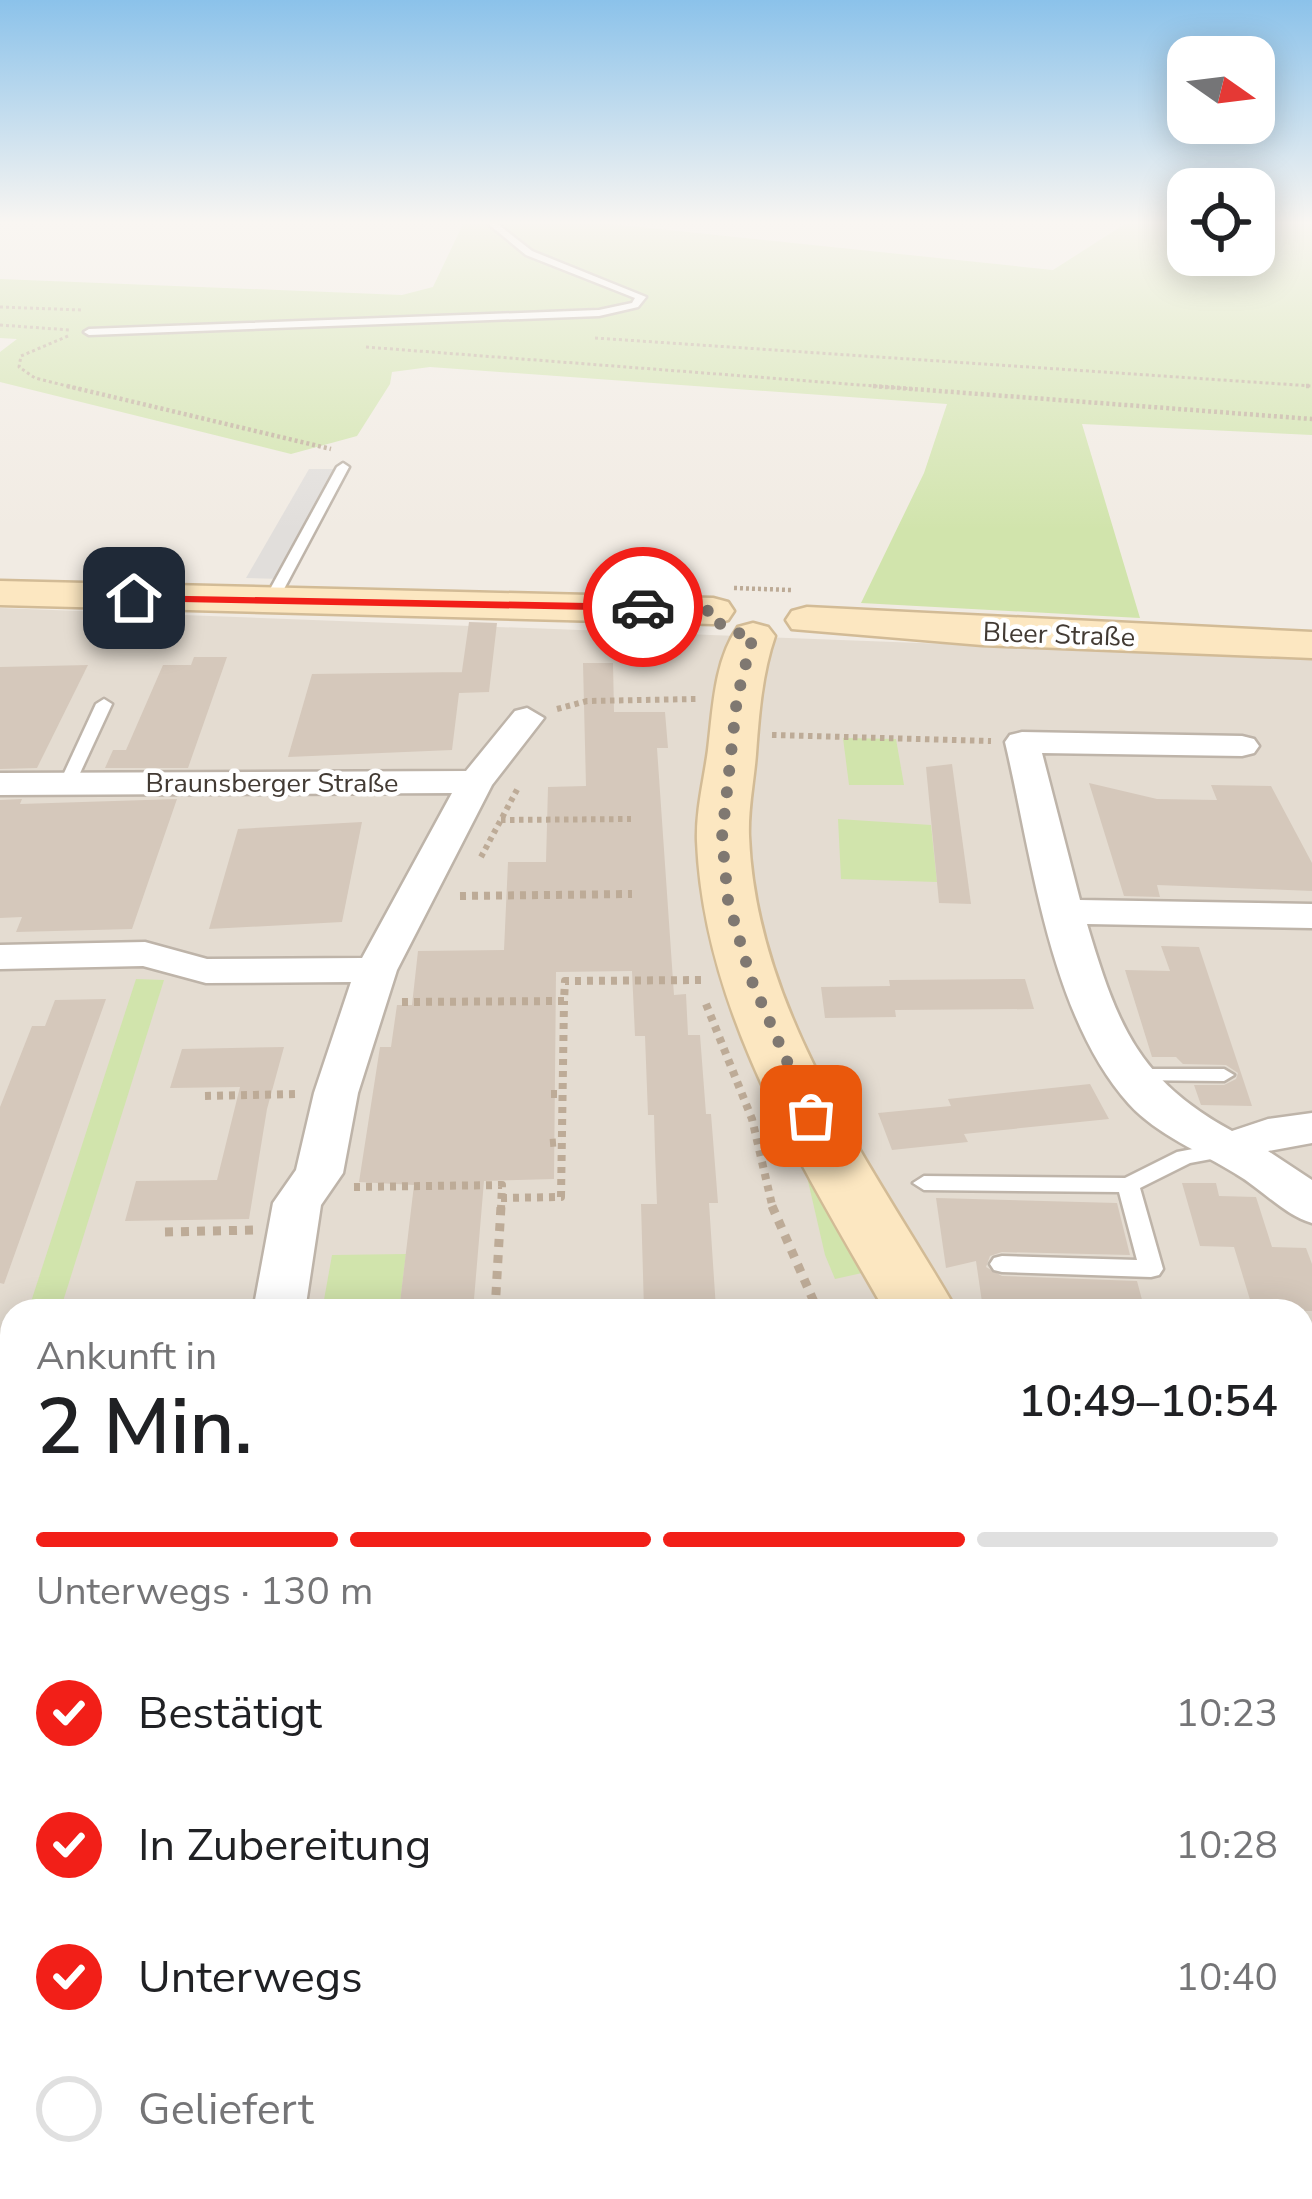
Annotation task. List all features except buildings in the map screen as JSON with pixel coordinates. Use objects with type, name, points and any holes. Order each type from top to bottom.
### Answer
[{"type":"street","name":"Bleer Straße","points":[[0,593],[269,604],[762,606],[982,632],[1312,645]]},
{"type":"street","points":[[762,606],[737,698],[722,837],[728,900],[724,980],[914,1299]]},
{"type":"street","points":[[281,1299],[297,1203],[312,1188],[336,1093],[379,986],[476,782],[527,718]]},
{"type":"street","points":[[1242,746],[1022,742],[1091,1002],[1112,1054],[1148,1097],[1312,1207]]},
{"type":"street","name":"Braunsberger Straße","points":[[0,784],[476,782]]},
{"type":"street","points":[[1067,912],[1312,916]]},
{"type":"street","points":[[0,957],[145,954],[206,970],[379,986]]},
{"type":"street","points":[[1230,1149],[1268,1134],[1312,1128]]},
{"type":"lane","points":[[89,332],[287,325]]},
{"type":"lane","points":[[269,604],[343,467]]},
{"type":"lane","points":[[67,784],[104,704]]},
{"type":"lane","points":[[1130,1075],[1224,1076]]},
{"type":"lane","points":[[924,1183],[1128,1185],[1185,1157],[1230,1149]]},
{"type":"lane","points":[[1001,1264],[1151,1269],[1128,1185]]},
{"type":"path","points":[[0,325],[89,332]]},
{"type":"path","points":[[89,332],[29,350],[21,356],[20,368],[35,378],[328,447],[342,455],[343,467]]},
{"type":"path","points":[[579,338],[1312,386]]},
{"type":"path","points":[[355,346],[1312,419]]},
{"type":"path","points":[[744,586],[787,589],[762,606],[744,586]]},
{"type":"path","points":[[527,718],[587,701],[693,699]]},
{"type":"path","points":[[772,735],[1022,742]]},
{"type":"path","points":[[501,820],[631,819]]},
{"type":"path","points":[[460,896],[632,894]]},
{"type":"path","points":[[501,1198],[562,1197],[565,981],[724,980],[715,1034],[757,1136],[773,1210],[813,1299]]},
{"type":"path","points":[[379,986],[564,1001]]},
{"type":"path","points":[[553,1031],[565,1030]]},
{"type":"path","points":[[206,1096],[336,1093]]},
{"type":"path","points":[[551,1094],[563,1094]]},
{"type":"path","points":[[550,1142],[562,1142]]},
{"type":"path","points":[[312,1188],[502,1185],[496,1299]]},
{"type":"path","points":[[165,1232],[292,1230]]},
{"type":"shaded area","points":[[309,469],[341,469],[283,579],[246,578]]},
{"type":"shaded area","points":[[0,608],[1312,658],[1312,1299],[0,1299]]},
{"type":"green space","points":[[0,325],[1312,325],[1312,435],[1082,424],[1140,618],[861,603],[924,473],[947,404],[430,367],[392,372],[390,384],[357,436],[291,454],[0,382],[0,352],[17,339],[0,338]]},
{"type":"green space","points":[[843,738],[896,739],[904,785],[849,785]]},
{"type":"green space","points":[[838,819],[931,825],[937,882],[841,879]]},
{"type":"green space","points":[[136,979],[164,980],[64,1299],[32,1299]]},
{"type":"green space","points":[[805,1168],[812,1168],[862,1273],[835,1279]]},
{"type":"green space","points":[[406,1254],[400,1299],[324,1299],[332,1255]]},
{"type":"way so far","points":[[643,607],[713,611],[714,620],[724,629],[753,636],[737,698],[722,837],[728,900],[751,979],[811,1116]]},
{"type":"route","points":[[134,598],[269,604],[643,607]]}]
